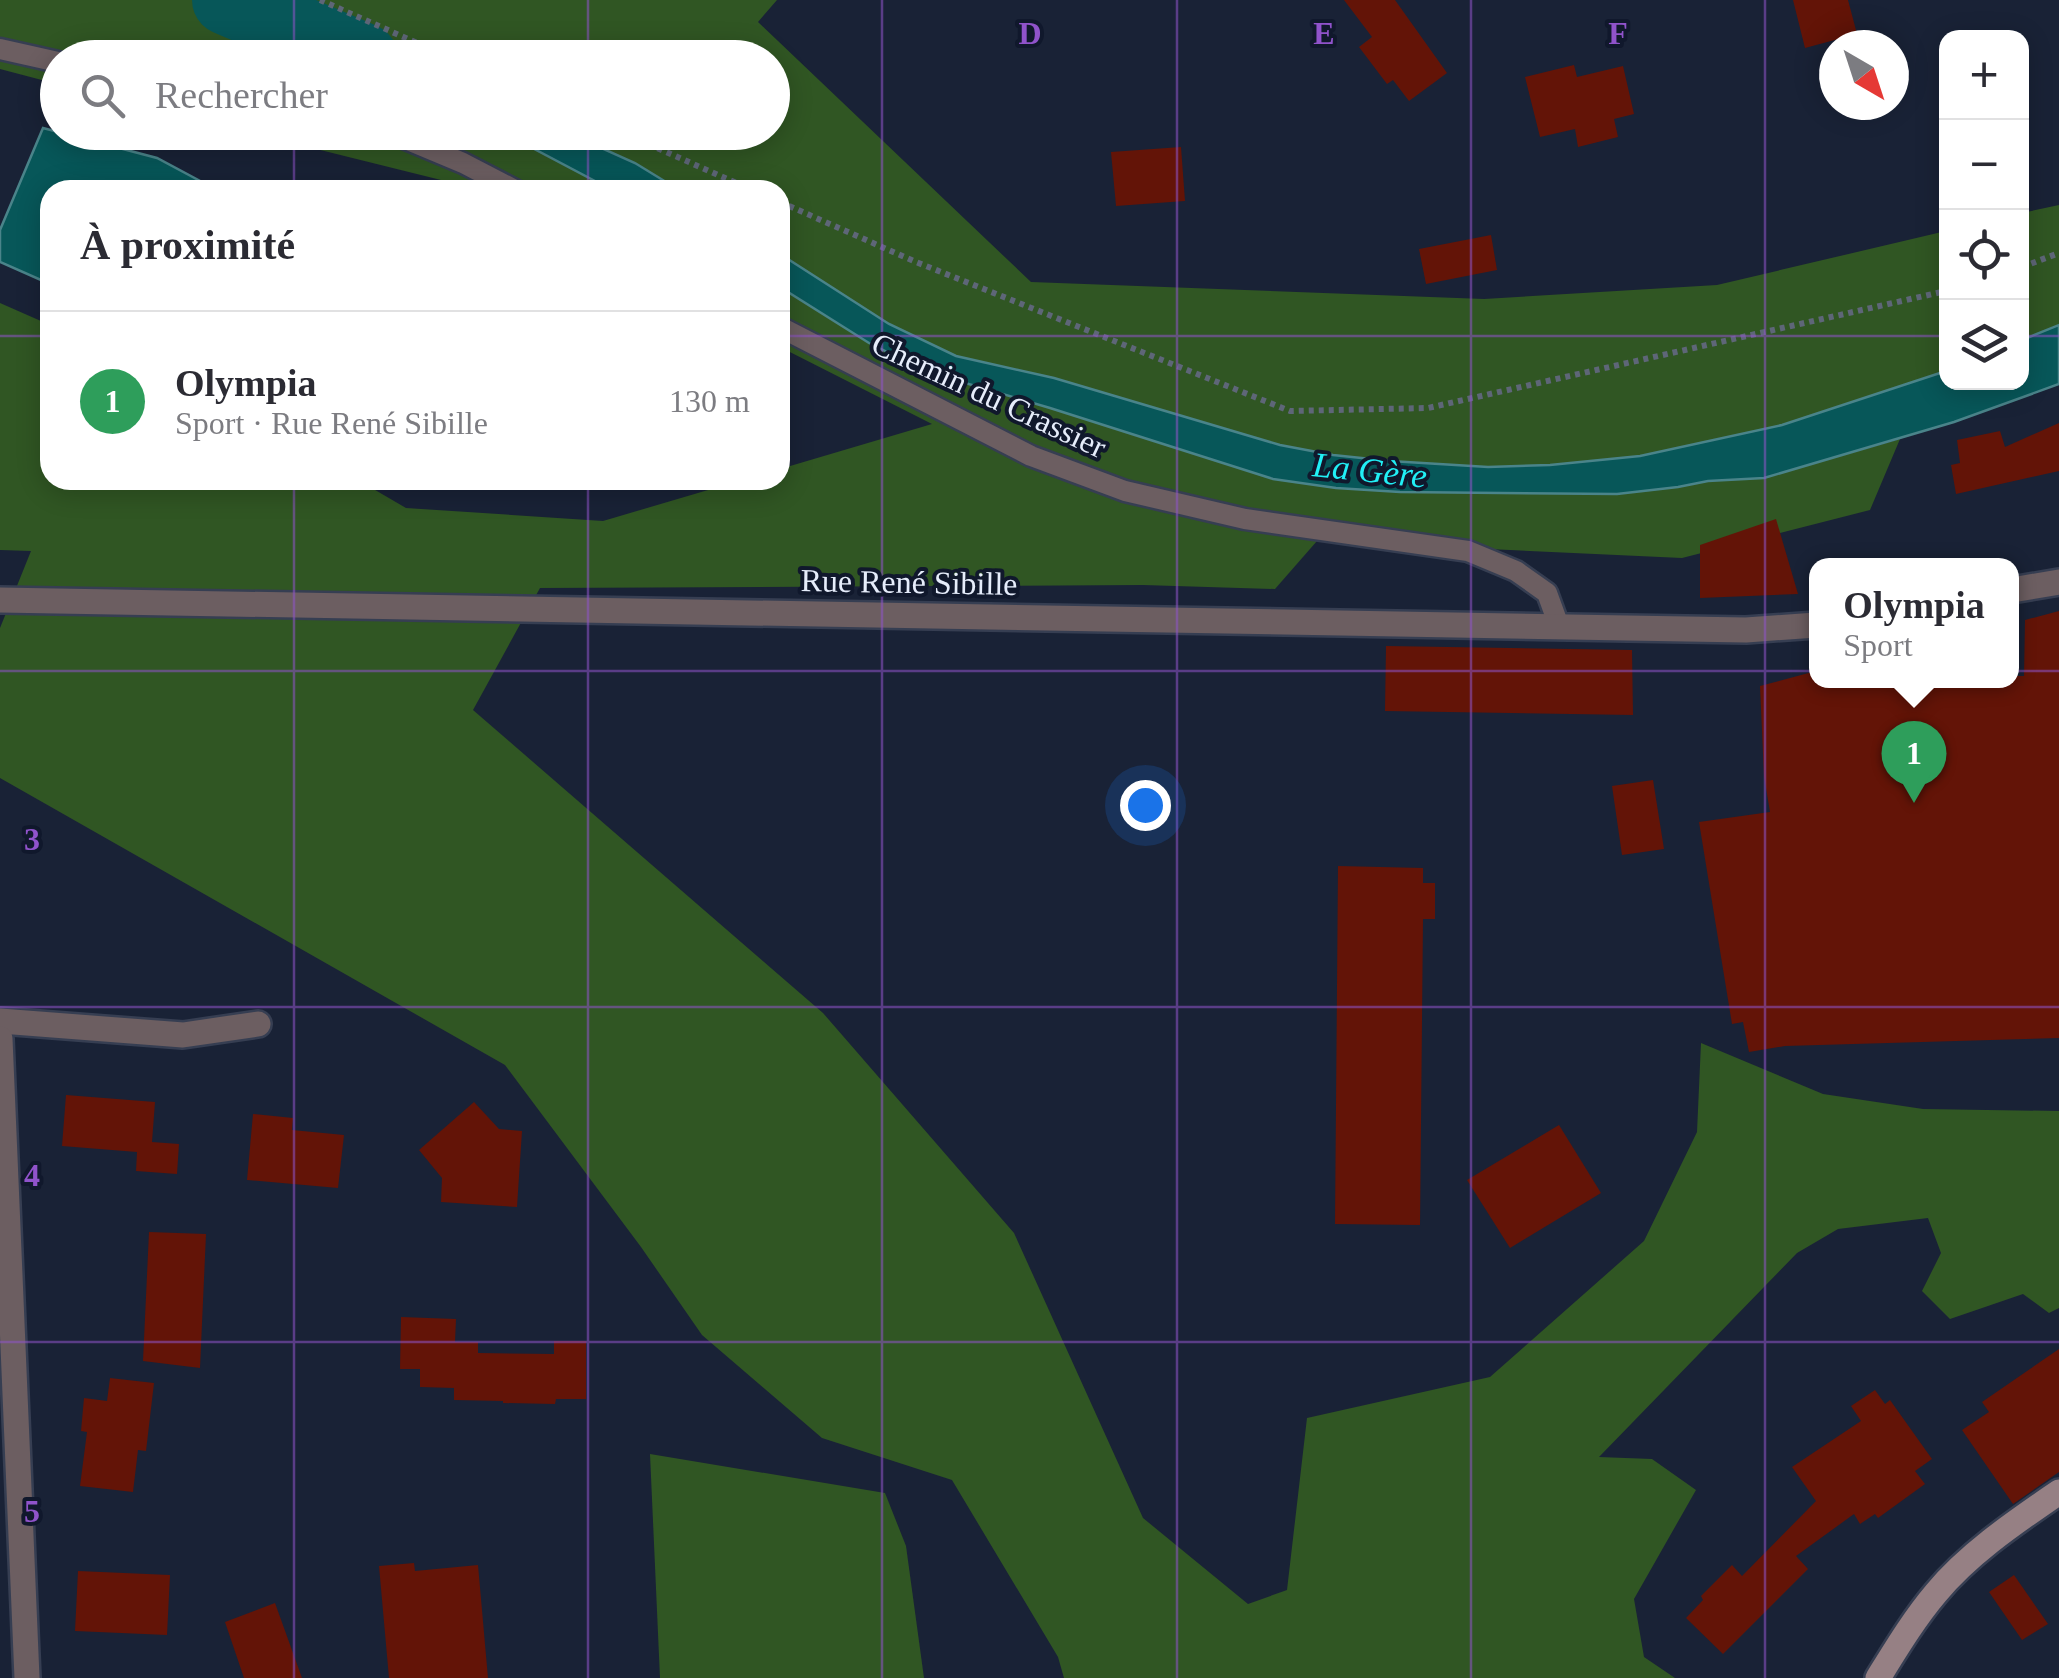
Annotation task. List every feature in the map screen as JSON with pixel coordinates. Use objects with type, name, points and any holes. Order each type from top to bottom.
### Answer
[{"type":"main road","points":[[1878,1678],[1938,1591],[1976,1554],[2059,1492]]},
{"type":"street","points":[[2019,589],[2059,582]]},
{"type":"street","name":"Rue René Sibille","points":[[0,600],[1746,630],[1809,626]]},
{"type":"street","points":[[0,1021],[183,1034],[258,1024]]},
{"type":"street","points":[[0,1039],[27,1678]]},
{"type":"lane","points":[[0,50],[40,58]]},
{"type":"lane","points":[[431,150],[495,180]]},
{"type":"lane","name":"Chemin du Crassier","points":[[790,332],[1031,456],[1126,490],[1245,518],[1468,550],[1516,572],[1547,593],[1560,626]]},
{"type":"path","points":[[320,0],[410,40]]},
{"type":"path","points":[[662,150],[729,180]]},
{"type":"path","points":[[790,206],[916,262],[1290,411],[1428,408],[1939,292]]},
{"type":"path","points":[[2029,264],[2059,253]]},
{"type":"shaded area","points":[[0,0],[777,0],[758,22],[777,40],[40,40],[40,80],[0,69]]},
{"type":"shaded area","points":[[790,52],[1031,282],[1484,299],[1717,285],[1939,233],[1939,373],[1782,425],[1640,456],[1488,467],[1333,455],[1280,445],[1054,378],[956,356],[919,340],[929,372],[1273,479],[1336,488],[1617,494],[1708,481],[1764,478],[1900,439],[1870,510],[1682,558],[1317,541],[1275,589],[1143,585],[540,588],[473,710],[823,1013],[1014,1233],[1143,1518],[1248,1604],[1287,1590],[1307,1418],[1490,1377],[1644,1241],[1697,1132],[1701,1043],[1823,1094],[1923,1109],[2059,1111],[2059,1308],[2049,1313],[2023,1294],[1950,1319],[1922,1291],[1941,1253],[1928,1218],[1838,1229],[1797,1253],[1599,1457],[1652,1459],[1696,1490],[1634,1599],[1644,1657],[1675,1678],[1064,1678],[1058,1657],[952,1480],[822,1438],[702,1335],[505,1065],[0,778],[0,628],[31,551],[0,550],[0,303],[40,321],[40,490],[375,490],[406,508],[603,521],[708,490],[790,490],[790,466],[932,424],[790,352],[790,180],[441,180],[320,150],[790,150]]},
{"type":"shaded area","points":[[2059,205],[2059,325],[2029,337],[2029,300],[2029,211]]},
{"type":"shaded area","points":[[650,1454],[885,1493],[906,1546],[924,1678],[660,1678]]},
{"type":"water","points":[[246,0],[278,0],[368,40],[287,40],[231,18]]},
{"type":"water","points":[[40,135],[40,150],[127,150],[157,158],[198,180],[40,180],[40,280],[0,262],[0,230]]},
{"type":"water","points":[[536,150],[606,150],[663,180],[593,180]]},
{"type":"water","points":[[790,260],[889,324],[956,356],[1054,378],[1280,445],[1333,455],[1488,467],[1640,456],[1782,425],[1939,373],[1939,390],[2029,390],[2029,337],[2059,325],[2059,384],[1954,422],[1764,478],[1708,481],[1617,494],[1400,492],[1273,479],[928,372],[869,343],[790,293]]},
{"type":"building","points":[[1344,0],[1395,0],[1447,73],[1409,101],[1393,80],[1387,84],[1359,47],[1372,37]]},
{"type":"building","points":[[1793,0],[1848,0],[1856,30],[1819,30],[1819,44],[1805,48]]},
{"type":"building","points":[[1574,65],[1577,77],[1623,66],[1634,114],[1614,119],[1618,137],[1578,147],[1575,129],[1540,137],[1525,77]]},
{"type":"building","points":[[1181,147],[1185,201],[1116,206],[1111,152]]},
{"type":"building","points":[[1491,235],[1497,270],[1426,284],[1419,249]]},
{"type":"building","points":[[2059,423],[2059,471],[1956,494],[1951,465],[1960,463],[1957,440],[2000,431],[2005,447]]},
{"type":"building","points":[[1776,519],[1798,594],[1700,598],[1700,545]]},
{"type":"building","points":[[2059,611],[2059,1038],[1785,1046],[1749,1052],[1743,1022],[1732,1024],[1699,822],[1770,812],[1764,776],[1760,686],[1809,673],[1809,688],[2019,688],[2019,676],[2024,676],[2025,620]]},
{"type":"building","points":[[1386,646],[1632,650],[1633,715],[1385,711]]},
{"type":"building","points":[[1653,780],[1664,849],[1622,855],[1612,786]]},
{"type":"building","points":[[1338,866],[1423,868],[1423,883],[1435,883],[1435,919],[1423,919],[1420,1225],[1335,1224]]},
{"type":"building","points":[[66,1095],[155,1102],[152,1142],[179,1144],[177,1174],[136,1171],[137,1152],[62,1146]]},
{"type":"building","points":[[474,1102],[499,1129],[522,1131],[517,1207],[441,1202],[442,1178],[419,1150]]},
{"type":"building","points":[[253,1114],[293,1118],[292,1130],[344,1135],[338,1188],[247,1180]]},
{"type":"building","points":[[1559,1125],[1601,1193],[1510,1248],[1467,1180]]},
{"type":"building","points":[[149,1232],[206,1234],[200,1368],[143,1361]]},
{"type":"building","points":[[401,1317],[456,1319],[455,1342],[478,1342],[478,1353],[554,1354],[554,1341],[586,1341],[586,1399],[556,1399],[555,1404],[454,1400],[454,1388],[420,1387],[420,1369],[400,1369]]},
{"type":"building","points":[[2059,1349],[2059,1472],[2013,1504],[1962,1430],[1989,1412],[1982,1402]]},
{"type":"building","points":[[110,1378],[154,1383],[146,1451],[138,1450],[133,1492],[80,1486],[87,1432],[81,1431],[84,1398],[107,1401]]},
{"type":"building","points":[[1875,1390],[1885,1404],[1890,1400],[1932,1459],[1915,1471],[1925,1484],[1878,1518],[1875,1514],[1860,1524],[1854,1514],[1796,1556],[1808,1569],[1723,1654],[1686,1618],[1703,1600],[1701,1596],[1732,1565],[1742,1576],[1816,1501],[1792,1467],[1861,1421],[1851,1406]]},
{"type":"building","points":[[414,1563],[415,1571],[478,1565],[488,1678],[389,1678],[379,1566]]},
{"type":"building","points":[[78,1571],[170,1575],[167,1635],[75,1631]]},
{"type":"building","points":[[2014,1575],[2048,1624],[2022,1640],[1989,1592]]},
{"type":"building","points":[[275,1603],[302,1678],[244,1678],[225,1622]]},
{"type":"waterway","name":"La Gère","points":[[227,0],[321,40]]},
{"type":"place","name":"Olympia","points":[[1914,803]]}]
